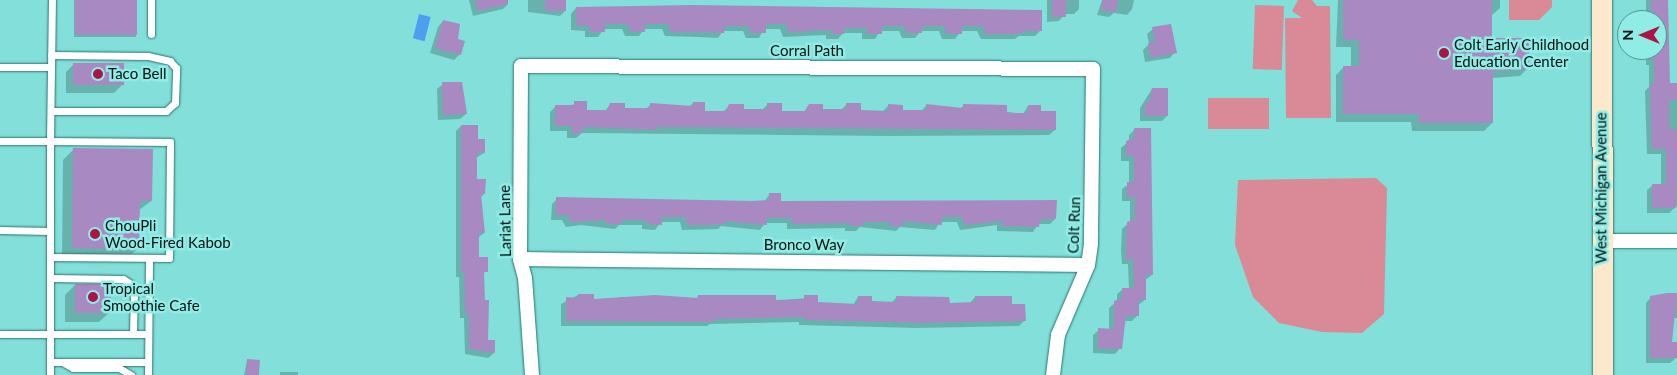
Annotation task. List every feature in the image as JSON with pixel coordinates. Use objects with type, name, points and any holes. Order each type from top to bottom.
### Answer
[{"type":"street","name":"West Michigan Avenue","points":[[1602,0],[1601,241],[1603,375]]},
{"type":"street","name":"Corral Path","points":[[521,66],[1093,69]]},
{"type":"street","name":"Lariat Lane","points":[[521,66],[520,259],[526,287],[532,375]]},
{"type":"street","name":"Colt Run","points":[[1053,375],[1058,335],[1088,265],[1093,69]]},
{"type":"street","points":[[1601,241],[1677,241]]},
{"type":"street","name":"Bronco Way","points":[[520,259],[1088,265]]},
{"type":"lane","points":[[50,375],[52,0]]},
{"type":"lane","points":[[151,34],[152,0]]},
{"type":"lane","points":[[51,55],[148,56],[170,61],[176,68],[176,103],[166,111],[51,111]]},
{"type":"lane","points":[[0,67],[51,67]]},
{"type":"lane","points":[[0,141],[170,142],[169,258],[50,257]]},
{"type":"lane","points":[[0,230],[50,231]]},
{"type":"lane","points":[[148,375],[149,258]]},
{"type":"lane","points":[[50,278],[124,279],[130,284],[134,292],[132,334]]},
{"type":"lane","points":[[0,334],[148,334]]},
{"type":"lane","points":[[50,362],[148,362]]},
{"type":"lane","points":[[62,362],[73,368],[119,368],[131,375]]},
{"type":"shaded area","points":[[1298,0],[1312,0],[1317,6],[1330,6],[1331,118],[1286,118],[1285,18],[1302,18],[1292,11]]},
{"type":"shaded area","points":[[1509,0],[1552,0],[1552,7],[1539,20],[1509,20]]},
{"type":"shaded area","points":[[1255,5],[1284,6],[1282,70],[1253,69]]},
{"type":"shaded area","points":[[1208,98],[1269,98],[1269,129],[1208,129]]},
{"type":"shaded area","points":[[1376,178],[1387,188],[1384,314],[1362,333],[1322,332],[1279,323],[1253,297],[1235,245],[1238,180]]},
{"type":"water","points":[[419,14],[431,17],[425,41],[413,38]]},
{"type":"building","points":[[75,0],[137,0],[137,35],[75,35]]},
{"type":"building","points":[[475,0],[508,0],[508,4],[478,11]]},
{"type":"building","points":[[545,0],[566,0],[566,11],[545,11]]},
{"type":"building","points":[[1052,0],[1066,0],[1066,17],[1052,17]]},
{"type":"building","points":[[1103,0],[1118,0],[1116,12],[1101,10]]},
{"type":"building","name":"Colt Early Childhood Education Center","points":[[1343,0],[1492,0],[1492,38],[1529,38],[1529,69],[1493,71],[1493,123],[1419,123],[1419,114],[1343,114],[1343,66],[1359,66],[1359,40],[1343,40]]},
{"type":"building","points":[[1651,0],[1668,0],[1670,83],[1677,83],[1677,100],[1669,100],[1669,129],[1677,129],[1676,208],[1652,208],[1652,184],[1666,184],[1666,149],[1652,149],[1650,84],[1654,84],[1654,60],[1667,60],[1667,10],[1651,10]]},
{"type":"building","points":[[693,5],[1042,10],[1042,31],[1022,31],[1022,34],[986,34],[983,26],[962,26],[962,34],[947,34],[944,26],[922,26],[922,33],[907,33],[904,26],[882,26],[882,34],[867,34],[867,28],[844,28],[844,34],[831,34],[831,30],[789,32],[786,24],[766,24],[766,33],[751,33],[748,26],[725,26],[724,33],[671,32],[668,24],[645,24],[645,32],[630,31],[627,24],[605,24],[605,32],[590,32],[590,26],[576,25],[576,7]]},
{"type":"building","points":[[443,20],[460,24],[458,39],[465,41],[461,55],[435,48]]},
{"type":"building","points":[[1171,24],[1177,53],[1151,58],[1148,43],[1155,42],[1152,27]]},
{"type":"building","name":"Taco Bell","points":[[73,63],[124,63],[124,85],[73,85]]},
{"type":"building","points":[[442,82],[462,82],[467,114],[443,115]]},
{"type":"building","points":[[1152,88],[1168,88],[1168,116],[1145,116],[1145,102],[1149,102]]},
{"type":"building","points":[[574,101],[587,101],[587,110],[607,110],[610,103],[625,103],[625,108],[650,108],[650,103],[693,106],[693,102],[705,102],[705,111],[726,111],[729,104],[744,104],[744,109],[767,109],[767,103],[782,103],[782,111],[805,111],[809,104],[823,104],[823,109],[846,109],[846,103],[861,103],[861,110],[888,111],[888,104],[903,105],[903,110],[926,110],[926,104],[963,108],[963,104],[1007,105],[1007,113],[1028,113],[1028,105],[1041,105],[1041,111],[1056,111],[1056,130],[657,127],[657,130],[583,127],[583,133],[572,134],[572,126],[555,126],[555,105],[574,105]]},
{"type":"building","points":[[461,125],[478,125],[478,139],[485,139],[485,153],[477,153],[477,179],[486,179],[485,194],[481,194],[485,233],[479,233],[479,257],[488,257],[488,272],[484,272],[485,300],[489,300],[488,340],[495,340],[495,353],[469,349],[469,313],[465,313],[464,272],[461,272]]},
{"type":"building","points":[[1134,128],[1151,128],[1153,275],[1146,275],[1146,300],[1139,300],[1139,316],[1126,316],[1122,349],[1098,348],[1098,328],[1114,329],[1114,301],[1122,298],[1122,288],[1134,288],[1133,259],[1126,260],[1126,244],[1127,222],[1135,219],[1135,197],[1127,197],[1127,182],[1134,182],[1134,156],[1126,156],[1126,141],[1134,138]]},
{"type":"building","points":[[73,148],[153,149],[152,201],[140,201],[139,249],[72,248]]},
{"type":"building","points":[[769,193],[781,193],[781,201],[1057,200],[1056,219],[1040,219],[1039,227],[1002,226],[1002,221],[965,225],[962,217],[942,217],[942,225],[903,221],[903,226],[890,226],[890,222],[863,222],[863,226],[850,226],[850,223],[792,224],[792,218],[766,218],[767,225],[725,221],[725,224],[688,225],[685,217],[662,217],[662,225],[647,224],[647,220],[622,220],[622,224],[606,224],[606,220],[571,222],[568,215],[556,215],[556,197],[752,201],[769,200]]},
{"type":"building","name":"Tropical Smoothie Cafe","points":[[75,284],[111,284],[111,313],[75,313]]},
{"type":"building","points":[[1677,293],[1672,342],[1677,342],[1677,358],[1650,358],[1650,296]]},
{"type":"building","points":[[578,294],[594,294],[594,299],[655,295],[698,298],[698,295],[776,295],[776,300],[804,299],[804,295],[818,295],[818,302],[857,304],[858,296],[872,296],[872,301],[896,302],[896,296],[949,297],[950,303],[975,302],[975,296],[1012,296],[1012,304],[1025,304],[1026,321],[923,323],[804,320],[804,317],[714,319],[714,322],[566,321],[566,297],[578,298]]},
{"type":"building","points":[[247,359],[260,360],[259,375],[246,375]]},
{"type":"place","name":"Colt Early Childhood Education Center","points":[[1444,53]]},
{"type":"place","name":"Taco Bell","points":[[98,74]]},
{"type":"place","name":"ChouPli Wood-Fired Kabob","points":[[95,234]]},
{"type":"place","name":"Tropical Smoothie Cafe","points":[[93,297]]}]
